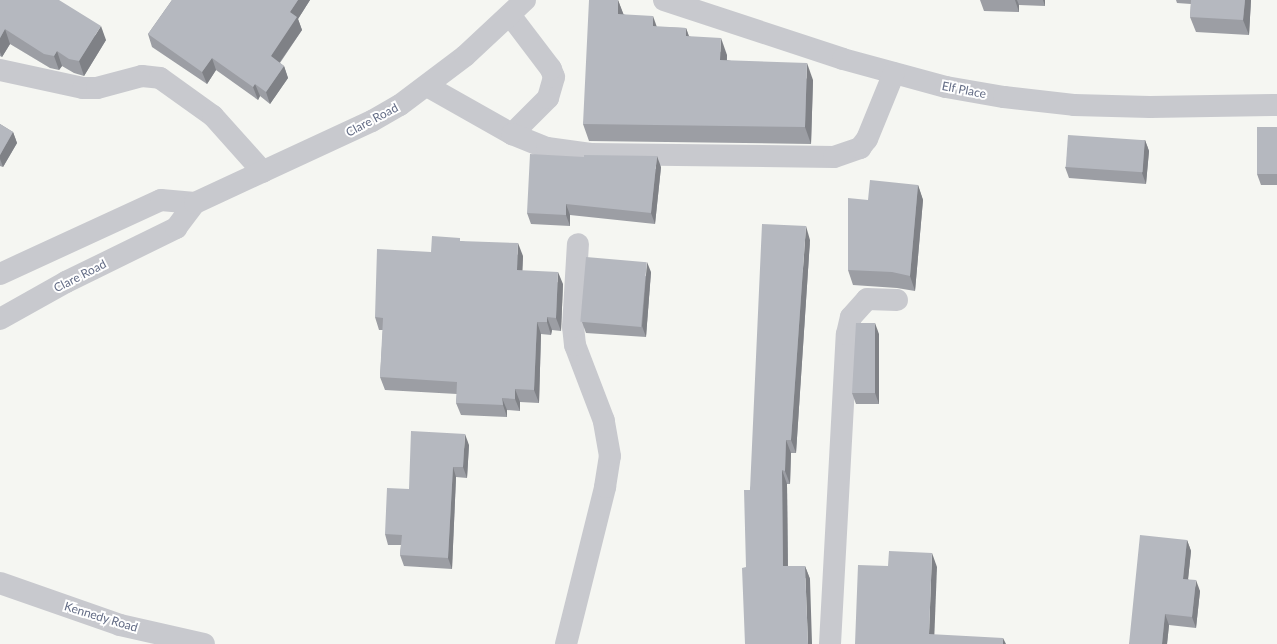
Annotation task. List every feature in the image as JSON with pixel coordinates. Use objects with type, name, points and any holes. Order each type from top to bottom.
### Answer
[{"type":"street","name":"Elf Place","points":[[664,0],[894,73],[946,87],[1074,104],[1150,107],[1277,105]]},
{"type":"street","points":[[512,134],[548,98],[554,76],[517,8]]},
{"type":"street","name":"Clare Road","points":[[0,319],[66,282],[176,228],[195,203],[372,121],[426,86],[465,56],[517,8]]},
{"type":"street","points":[[0,70],[83,88],[104,87],[142,76],[160,78],[213,116],[263,172]]},
{"type":"street","points":[[426,86],[512,134],[547,148],[591,154],[834,157],[860,148],[867,139],[894,73]]},
{"type":"street","name":"Clare Road","points":[[0,274],[161,200],[195,203]]},
{"type":"street","points":[[566,644],[605,487],[610,456],[604,421],[578,351],[574,333],[578,244]]},
{"type":"street","points":[[830,644],[847,334],[851,317],[867,299],[897,300]]},
{"type":"street","name":"Kennedy Road","points":[[0,583],[120,625],[204,644]]},
{"type":"building","points":[[0,0],[59,0],[101,26],[79,61],[69,59],[57,51],[54,56],[44,54],[5,29],[0,38]]},
{"type":"building","points":[[172,0],[298,0],[290,12],[297,17],[271,56],[284,66],[266,92],[255,84],[253,87],[212,58],[202,72],[148,34]]},
{"type":"building","points":[[589,0],[618,0],[618,14],[653,16],[653,26],[686,28],[686,36],[721,38],[720,60],[807,63],[805,127],[583,124]]},
{"type":"building","points":[[1191,0],[1245,0],[1243,20],[1190,17]]},
{"type":"building","points":[[0,124],[13,132],[0,155]]},
{"type":"building","points":[[1257,127],[1277,127],[1277,174],[1257,174]]},
{"type":"building","points":[[1068,135],[1145,140],[1143,172],[1066,167]]},
{"type":"building","points":[[530,154],[584,157],[584,155],[657,156],[651,213],[566,204],[566,215],[527,213]]},
{"type":"building","points":[[870,180],[918,185],[910,276],[892,272],[848,270],[848,198],[868,200]]},
{"type":"building","points":[[762,224],[806,226],[791,440],[786,440],[785,471],[782,470],[783,566],[805,566],[808,644],[745,644],[742,568],[746,567],[744,490],[750,490]]},
{"type":"building","points":[[432,236],[460,238],[460,241],[518,243],[517,270],[558,272],[556,318],[547,317],[547,322],[537,322],[534,390],[515,389],[515,399],[502,398],[503,405],[456,403],[457,382],[380,377],[383,318],[375,317],[377,249],[431,252]]},
{"type":"building","points":[[586,257],[647,262],[641,327],[580,322]]},
{"type":"building","points":[[856,323],[875,323],[875,393],[852,393]]},
{"type":"building","points":[[411,431],[465,434],[463,467],[453,467],[448,558],[400,555],[402,535],[385,534],[387,488],[409,489]]},
{"type":"building","points":[[1140,535],[1187,540],[1183,579],[1196,580],[1192,617],[1165,614],[1162,644],[1129,644]]},
{"type":"building","points":[[889,551],[932,553],[929,634],[1003,638],[1003,644],[855,644],[858,565],[888,566]]}]
